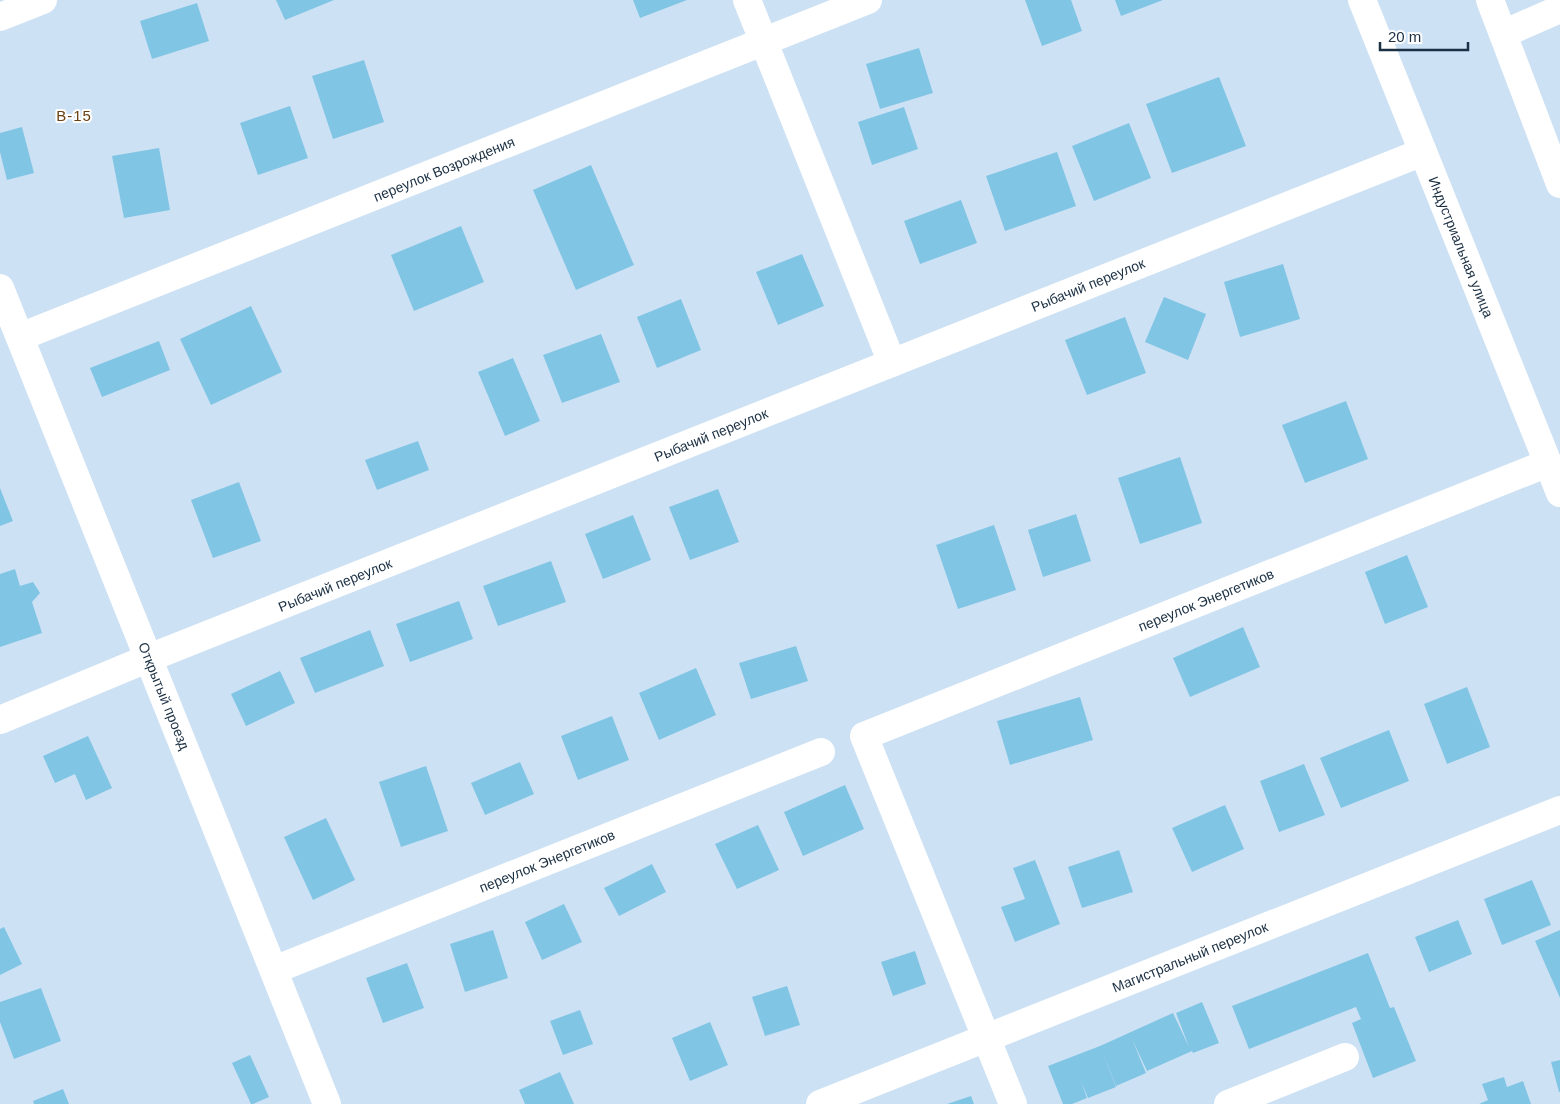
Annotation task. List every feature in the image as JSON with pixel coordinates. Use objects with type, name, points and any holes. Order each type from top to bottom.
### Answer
[{"type":"street","points":[[0,17],[43,0]]},
{"type":"street","points":[[747,0],[892,363]]},
{"type":"street","name":"переулок Возрождения","points":[[20,338],[868,0]]},
{"type":"street","name":"Индустриальная улица","points":[[1362,0],[1560,493]]},
{"type":"street","points":[[1490,0],[1559,178]]},
{"type":"street","points":[[1503,34],[1560,9]]},
{"type":"street","name":"Рыбачий переулок","points":[[0,720],[149,658],[1423,152]]},
{"type":"street","name":"Открытый проезд","points":[[0,288],[327,1104]]},
{"type":"street","name":"переулок Энергетиков","points":[[987,1038],[864,736],[1548,463]]},
{"type":"street","name":"переулок Энергетиков","points":[[274,970],[821,752]]},
{"type":"street","name":"Магистральный переулок","points":[[820,1104],[1560,810]]},
{"type":"street","points":[[987,1038],[1013,1104]]},
{"type":"street","points":[[1228,1104],[1345,1057]]},
{"type":"building","points":[[276,0],[334,0],[285,20]]},
{"type":"building","points":[[633,0],[687,0],[640,18]]},
{"type":"building","points":[[1025,0],[1071,0],[1082,31],[1042,46]]},
{"type":"building","points":[[1115,0],[1163,0],[1121,16]]},
{"type":"building","points":[[197,3],[209,41],[152,59],[140,21]]},
{"type":"building","points":[[919,48],[933,93],[880,109],[866,64]]},
{"type":"building","points":[[364,60],[384,122],[333,139],[312,76]]},
{"type":"building","points":[[1219,77],[1246,146],[1172,173],[1146,104]]},
{"type":"building","points":[[290,106],[308,158],[258,175],[240,123]]},
{"type":"building","points":[[904,107],[918,149],[872,165],[858,122]]},
{"type":"building","points":[[1129,123],[1151,178],[1094,201],[1072,146]]},
{"type":"building","points":[[22,127],[34,173],[7,180],[0,152],[0,133]]},
{"type":"building","points":[[159,148],[170,210],[124,218],[112,156]]},
{"type":"building","points":[[1057,152],[1076,206],[1005,231],[986,176]]},
{"type":"building","points":[[591,165],[634,265],[576,290],[533,190]]},
{"type":"building","points":[[961,200],[977,243],[920,264],[904,221]]},
{"type":"building","points":[[461,226],[484,282],[414,311],[391,255]]},
{"type":"building","points":[[802,254],[824,306],[778,325],[756,272]]},
{"type":"building","points":[[1283,264],[1300,319],[1240,337],[1224,282]]},
{"type":"building","points":[[1164,297],[1206,314],[1188,360],[1145,342]]},
{"type":"building","points":[[681,299],[701,350],[657,368],[637,317]]},
{"type":"building","points":[[251,306],[282,372],[211,405],[180,339]]},
{"type":"building","points":[[1125,317],[1146,373],[1087,395],[1065,340]]},
{"type":"building","points":[[601,334],[620,382],[562,403],[543,355]]},
{"type":"building","points":[[159,341],[170,370],[102,397],[90,368]]},
{"type":"building","points":[[513,358],[540,421],[505,436],[478,372]]},
{"type":"building","points":[[1346,401],[1368,459],[1305,483],[1282,425]]},
{"type":"building","points":[[418,441],[429,470],[377,490],[365,460]]},
{"type":"building","points":[[1180,457],[1202,523],[1140,544],[1118,478]]},
{"type":"building","points":[[239,482],[261,541],[213,558],[191,500]]},
{"type":"building","points":[[0,488],[13,521],[0,526]]},
{"type":"building","points":[[718,489],[739,542],[690,560],[669,507]]},
{"type":"building","points":[[1076,514],[1091,561],[1043,577],[1028,530]]},
{"type":"building","points":[[633,515],[651,560],[603,579],[585,534]]},
{"type":"building","points":[[994,525],[1016,590],[958,609],[936,545]]},
{"type":"building","points":[[1407,555],[1428,607],[1385,624],[1365,572]]},
{"type":"building","points":[[551,561],[566,602],[498,626],[483,586]]},
{"type":"building","points":[[15,569],[20,586],[33,582],[40,593],[32,602],[42,633],[0,647],[0,574]]},
{"type":"building","points":[[459,601],[473,639],[410,662],[396,624]]},
{"type":"building","points":[[1243,627],[1260,667],[1190,697],[1173,658]]},
{"type":"building","points":[[370,630],[384,666],[315,693],[300,658]]},
{"type":"building","points":[[796,646],[808,681],[751,699],[739,663]]},
{"type":"building","points":[[696,668],[716,715],[659,740],[639,693]]},
{"type":"building","points":[[280,671],[295,703],[246,726],[231,694]]},
{"type":"building","points":[[1467,687],[1490,747],[1447,764],[1424,704]]},
{"type":"building","points":[[1080,697],[1093,740],[1010,765],[997,721]]},
{"type":"building","points":[[612,716],[629,760],[578,780],[561,736]]},
{"type":"building","points":[[1389,730],[1409,781],[1341,808],[1320,758]]},
{"type":"building","points":[[88,736],[112,788],[86,800],[75,774],[55,783],[43,756]]},
{"type":"building","points":[[520,762],[534,794],[485,815],[471,783]]},
{"type":"building","points":[[1304,764],[1325,815],[1279,832],[1260,781]]},
{"type":"building","points":[[426,766],[448,831],[401,847],[379,782]]},
{"type":"building","points":[[845,785],[864,829],[803,856],[784,812]]},
{"type":"building","points":[[1225,805],[1244,849],[1192,872],[1172,828]]},
{"type":"building","points":[[326,818],[355,880],[313,900],[284,837]]},
{"type":"building","points":[[758,825],[779,870],[737,889],[715,844]]},
{"type":"building","points":[[1119,850],[1133,892],[1082,908],[1068,867]]},
{"type":"building","points":[[1035,860],[1060,924],[1015,942],[1001,907],[1025,899],[1013,868]]},
{"type":"building","points":[[652,864],[666,892],[619,916],[604,888]]},
{"type":"building","points":[[1532,880],[1551,925],[1502,945],[1484,899]]},
{"type":"building","points":[[564,904],[582,942],[542,960],[525,922]]},
{"type":"building","points":[[1458,920],[1472,954],[1429,972],[1415,937]]},
{"type":"building","points":[[4,927],[22,964],[0,975],[0,929]]},
{"type":"building","points":[[493,930],[508,978],[465,992],[450,944]]},
{"type":"building","points":[[1560,930],[1560,998],[1535,941]]},
{"type":"building","points":[[915,951],[926,984],[893,996],[881,962]]},
{"type":"building","points":[[1368,953],[1390,1008],[1394,1007],[1416,1061],[1373,1078],[1352,1023],[1361,1019],[1356,1007],[1249,1049],[1232,1006]]},
{"type":"building","points":[[407,963],[424,1008],[383,1023],[366,978]]},
{"type":"building","points":[[787,986],[800,1025],[765,1036],[752,997]]},
{"type":"building","points":[[41,988],[61,1041],[14,1059],[0,1022],[0,1002]]},
{"type":"building","points":[[1202,1002],[1219,1043],[1193,1053],[1192,1051],[1147,1071],[1132,1039],[1146,1073],[1116,1086],[1102,1051],[1116,1087],[1088,1098],[1081,1081],[1087,1098],[1072,1104],[1063,1104],[1048,1066],[1100,1046],[1173,1013],[1189,1047],[1176,1013]]},
{"type":"building","points":[[580,1010],[593,1044],[563,1055],[550,1021]]},
{"type":"building","points":[[710,1022],[728,1065],[690,1081],[672,1038]]},
{"type":"building","points":[[250,1055],[269,1097],[253,1104],[251,1104],[232,1063]]},
{"type":"building","points":[[1560,1060],[1560,1092],[1559,1092],[1551,1062]]},
{"type":"building","points":[[560,1072],[574,1104],[525,1104],[519,1090]]},
{"type":"building","points":[[1504,1077],[1507,1087],[1523,1081],[1531,1104],[1479,1104],[1488,1100],[1482,1084]]},
{"type":"building","points":[[63,1089],[69,1104],[34,1104],[33,1101]]},
{"type":"building","points":[[971,1096],[974,1104],[947,1104]]},
{"type":"district","name":"В-15","points":[[74,116]]}]
